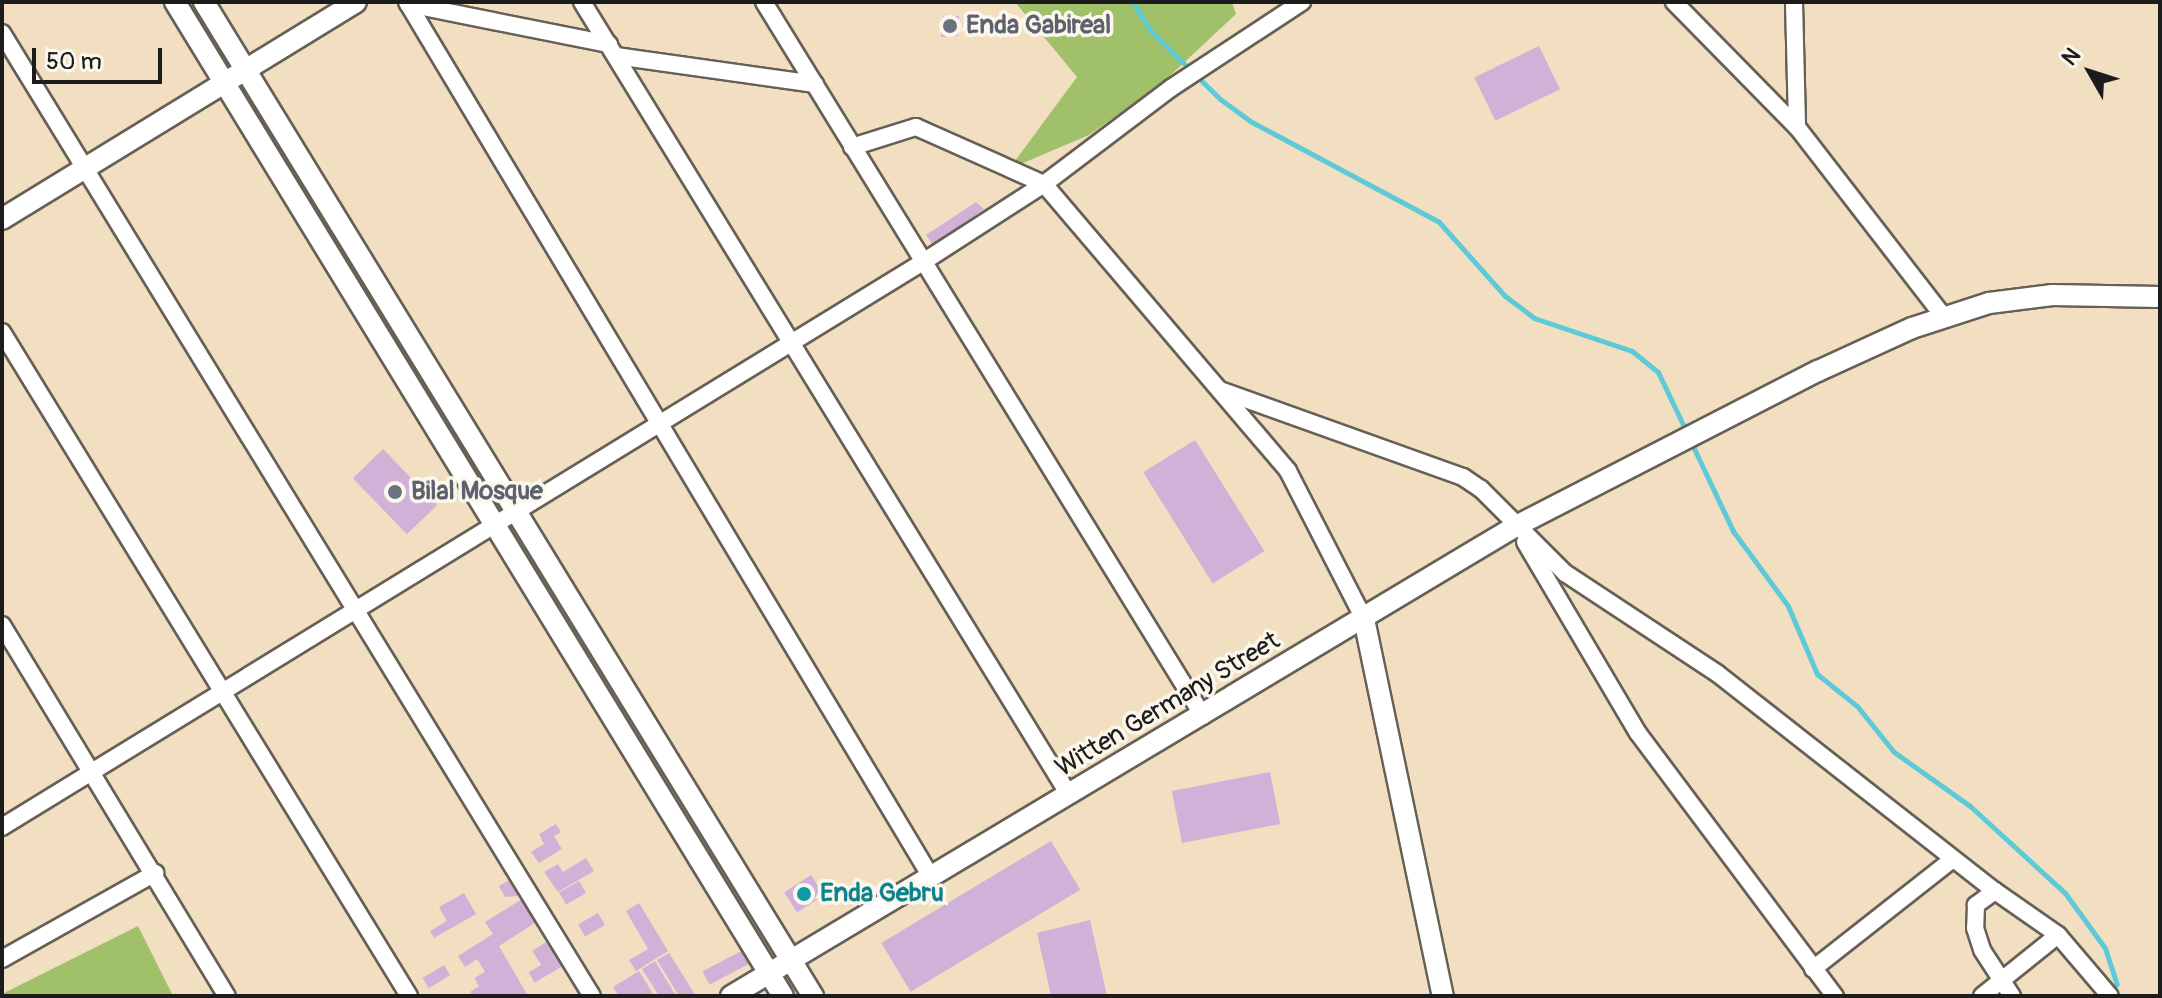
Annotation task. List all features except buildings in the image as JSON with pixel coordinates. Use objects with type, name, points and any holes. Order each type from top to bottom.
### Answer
[{"type":"street","points":[[175,2],[498,523],[783,996]]},
{"type":"street","points":[[204,2],[813,996]]},
{"type":"street","points":[[2,219],[356,2]]},
{"type":"street","points":[[582,2],[1069,795]]},
{"type":"street","points":[[764,2],[1203,716]]},
{"type":"street","points":[[2,827],[923,262],[1044,184],[1171,88],[1302,2]]},
{"type":"street","points":[[1674,2],[1797,127],[1944,317]]},
{"type":"street","points":[[1794,2],[1797,127]]},
{"type":"street","points":[[407,3],[612,50],[815,84]]},
{"type":"street","points":[[407,3],[931,877]]},
{"type":"street","points":[[2,33],[592,996]]},
{"type":"street","points":[[852,147],[916,127],[1044,184],[1288,471],[1364,619],[1443,996]]},
{"type":"street","points":[[364,307],[383,295]]},
{"type":"street","name":"Witten Germany Street","points":[[731,996],[1516,526],[1872,346],[1989,303],[2052,295],[2160,297]]},
{"type":"street","points":[[2,332],[409,996]]},
{"type":"street","points":[[1220,390],[1463,477],[1565,573],[1718,674],[1953,859],[2058,935],[2110,996]]},
{"type":"street","points":[[1516,526],[1638,733],[1835,996]]},
{"type":"street","points":[[2,625],[227,996]]},
{"type":"street","points":[[1813,969],[1953,859]]},
{"type":"street","points":[[2,959],[155,873]]},
{"type":"street","points":[[1995,891],[1979,901],[1973,913],[1982,950],[2012,996]]},
{"type":"street","points":[[1982,996],[2058,935]]},
{"type":"green space","points":[[1015,2],[1232,2],[1236,14],[1160,85],[1089,135],[1009,169],[1077,77]]},
{"type":"green space","points":[[138,926],[173,996],[2,996],[2,994]]},
{"type":"waterway","points":[[1133,2],[1150,30],[1220,99],[1250,121],[1439,222],[1505,296],[1534,318],[1632,351],[1658,372],[1686,431]]},
{"type":"waterway","points":[[1690,440],[1733,531],[1788,606],[1817,674],[1857,706],[1894,752],[1970,806],[2065,893],[2105,948],[2117,984]]},
{"type":"place","name":"Enda Gabireal","points":[[950,26]]},
{"type":"place","name":"Bilal Mosque","points":[[395,492]]},
{"type":"place","name":"Enda Gebru","points":[[804,894]]}]
